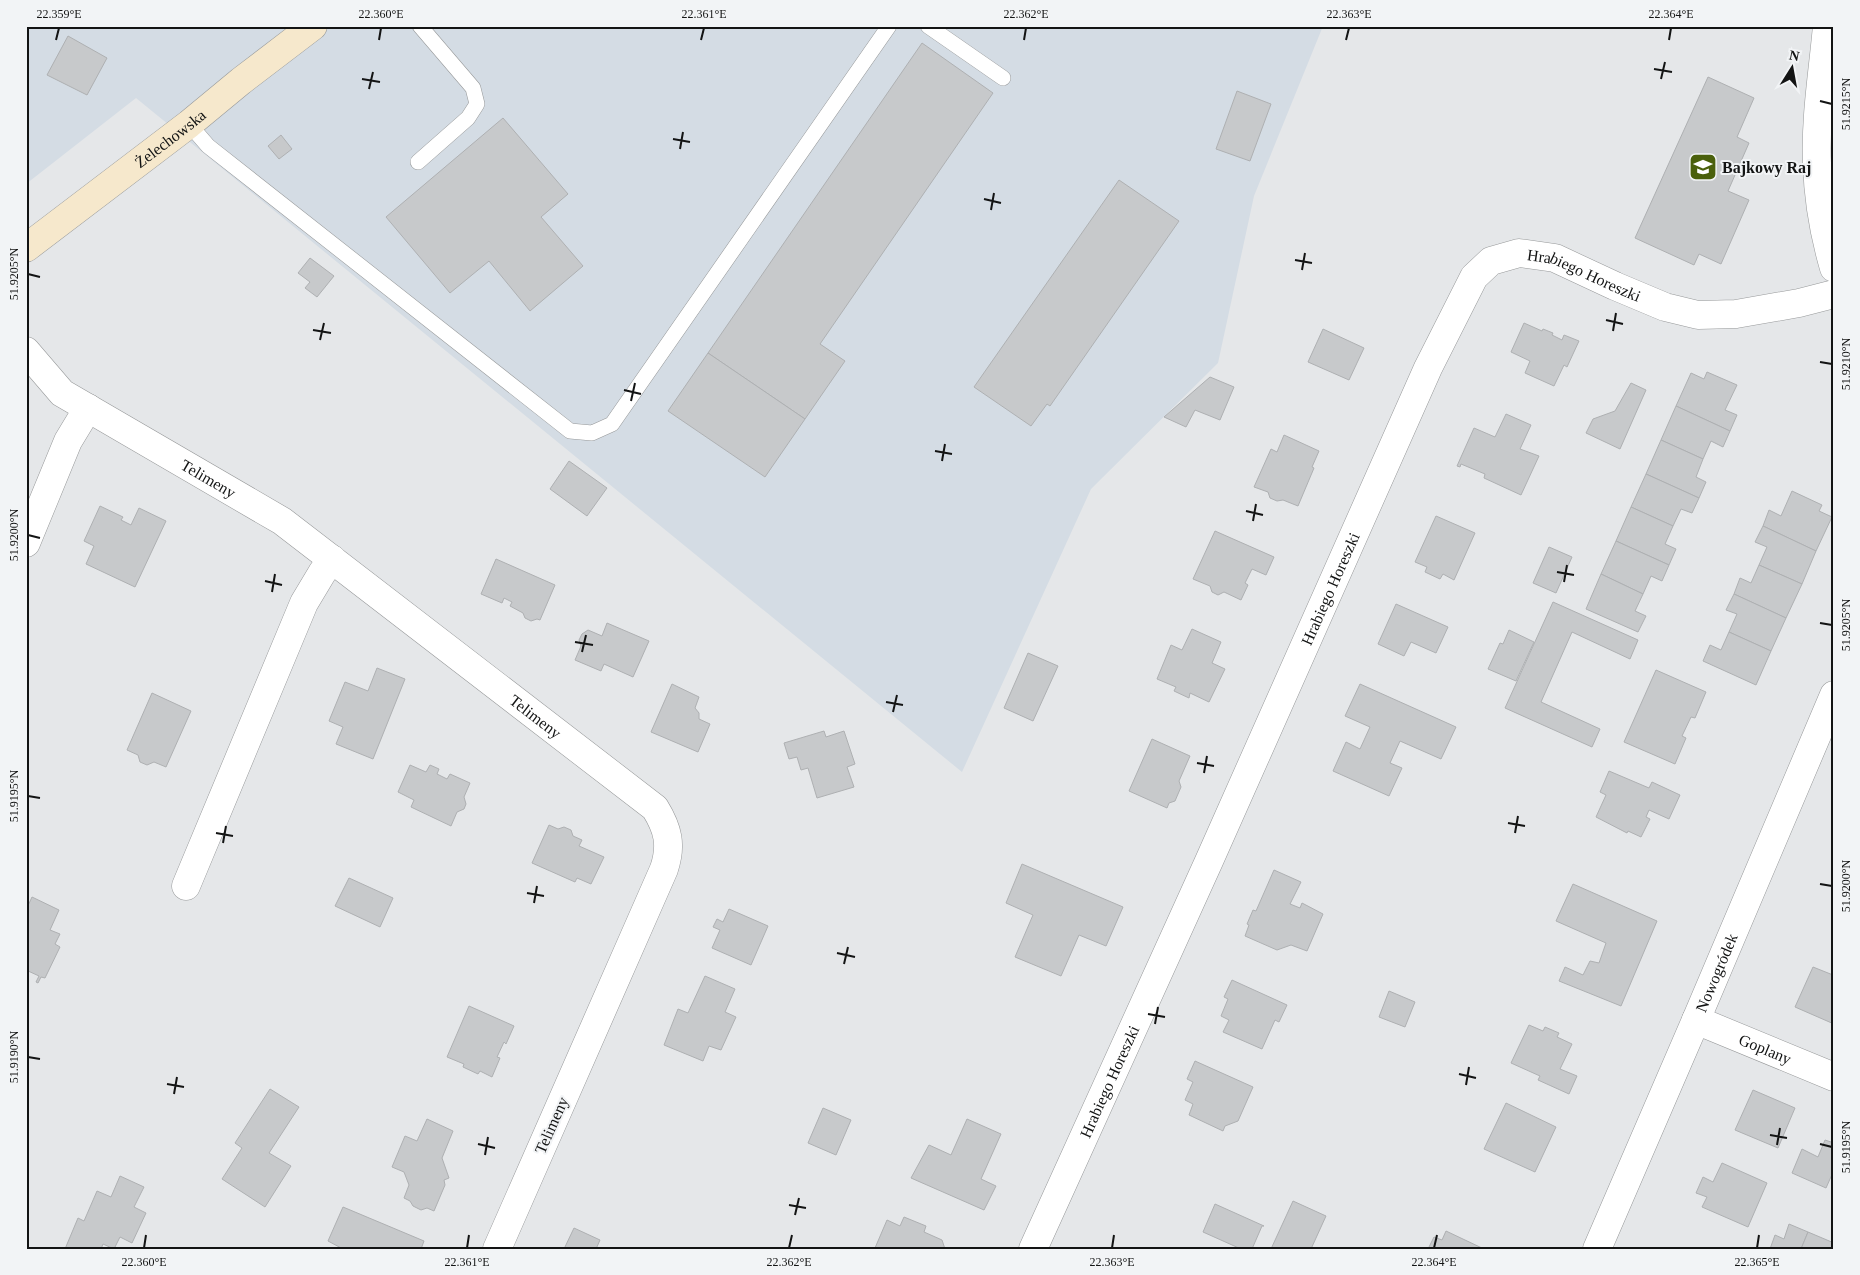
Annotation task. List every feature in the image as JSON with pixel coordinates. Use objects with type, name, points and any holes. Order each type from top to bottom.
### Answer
[{"type":"main road","name":"Żelechowska","points":[[26,248],[189,124],[313,26]]},
{"type":"street","points":[[1827,26],[1818,114],[1817,162],[1820,199],[1834,268]]},
{"type":"street","name":"Hrabiego Horeszki","points":[[1033,1249],[1209,861],[1420,386],[1474,277],[1491,261],[1519,253],[1555,258],[1665,307],[1698,315],[1736,314],[1799,303],[1834,294]]},
{"type":"street","name":"Telimeny","points":[[26,351],[62,393],[282,521],[655,808],[663,821],[668,837],[669,854],[664,869],[497,1249]]},
{"type":"street","points":[[26,543],[68,441],[88,408]]},
{"type":"street","points":[[186,886],[304,603],[332,559]]},
{"type":"street","name":"Nowogródek","points":[[1597,1249],[1834,695]]},
{"type":"street","name":"Goplany","points":[[1696,1020],[1834,1077]]},
{"type":"lane","points":[[418,162],[468,118],[477,104],[473,88],[420,26]]},
{"type":"lane","points":[[189,124],[208,146],[570,432],[592,433],[612,424],[889,26]]},
{"type":"lane","points":[[928,26],[1003,78]]},
{"type":"shaded area","points":[[26,26],[1323,26],[1254,196],[1218,363],[1091,489],[962,772],[136,98],[26,184]]},
{"type":"building","points":[[68,36],[107,58],[87,95],[47,75]]},
{"type":"building","points":[[922,43],[993,93],[820,344],[845,361],[805,419],[708,353]]},
{"type":"building","name":"Bajkowy Raj","points":[[1708,77],[1754,98],[1737,137],[1749,143],[1728,191],[1749,200],[1721,264],[1699,254],[1694,265],[1635,238]]},
{"type":"building","points":[[1237,91],[1271,104],[1250,161],[1216,149]]},
{"type":"building","points":[[503,118],[568,194],[541,217],[583,266],[530,311],[489,261],[450,293],[386,217]]},
{"type":"building","points":[[281,135],[292,149],[279,159],[268,146]]},
{"type":"building","points":[[1119,180],[1179,221],[1050,406],[1047,404],[1031,426],[974,387]]},
{"type":"building","points":[[310,258],[334,276],[317,297],[305,288],[310,282],[298,273]]},
{"type":"building","points":[[1524,323],[1542,331],[1543,329],[1553,333],[1552,335],[1562,340],[1564,335],[1579,341],[1567,367],[1564,365],[1554,386],[1525,373],[1530,361],[1511,352]]},
{"type":"building","points":[[1323,329],[1364,348],[1349,380],[1308,362]]},
{"type":"building","points":[[708,353],[805,419],[765,477],[668,411]]},
{"type":"building","points":[[1707,372],[1737,385],[1725,410],[1737,415],[1730,431],[1676,406],[1691,373],[1704,379]]},
{"type":"building","points":[[1210,377],[1234,387],[1220,420],[1195,410],[1186,427],[1164,417]]},
{"type":"building","points":[[1631,383],[1646,390],[1620,449],[1586,433],[1593,419],[1615,411]]},
{"type":"building","points":[[1676,406],[1730,431],[1723,447],[1711,441],[1703,459],[1661,440]]},
{"type":"building","points":[[1506,414],[1531,425],[1520,449],[1539,456],[1521,495],[1484,478],[1485,474],[1461,464],[1460,467],[1457,466],[1474,428],[1495,437]]},
{"type":"building","points":[[1284,435],[1319,451],[1298,506],[1283,500],[1277,501],[1270,498],[1268,492],[1254,487],[1271,449],[1277,452]]},
{"type":"building","points":[[1661,440],[1703,459],[1696,477],[1706,482],[1699,498],[1646,474]]},
{"type":"building","points":[[569,461],[607,488],[587,516],[550,489]]},
{"type":"building","points":[[1646,474],[1699,498],[1692,513],[1681,509],[1673,526],[1631,507]]},
{"type":"building","points":[[1792,491],[1822,505],[1819,511],[1832,517],[1816,551],[1763,526],[1769,510],[1781,516]]},
{"type":"building","points":[[100,506],[123,517],[121,520],[131,525],[139,508],[166,521],[135,587],[86,564],[94,546],[84,541]]},
{"type":"building","points":[[1631,507],[1673,526],[1665,544],[1676,549],[1669,565],[1616,541]]},
{"type":"building","points":[[1436,516],[1475,533],[1454,580],[1443,574],[1440,579],[1425,572],[1427,567],[1415,562]]},
{"type":"building","points":[[1763,526],[1816,551],[1802,584],[1759,565],[1767,547],[1755,542]]},
{"type":"building","points":[[1215,531],[1274,557],[1266,575],[1252,569],[1245,583],[1248,585],[1241,600],[1224,592],[1218,595],[1212,592],[1210,586],[1193,579]]},
{"type":"building","points":[[1616,541],[1669,565],[1662,581],[1651,576],[1643,594],[1601,574]]},
{"type":"building","points":[[1549,547],[1572,557],[1556,593],[1533,583]]},
{"type":"building","points":[[496,559],[555,585],[540,620],[531,621],[525,618],[523,613],[510,606],[512,602],[504,598],[502,603],[481,594]]},
{"type":"building","points":[[1759,565],[1802,584],[1786,618],[1734,594],[1740,578],[1751,583]]},
{"type":"building","points":[[1601,574],[1643,594],[1635,611],[1646,616],[1638,632],[1586,609]]},
{"type":"building","points":[[1734,594],[1786,618],[1771,651],[1729,632],[1737,614],[1726,610]]},
{"type":"building","points":[[1553,602],[1638,640],[1630,659],[1572,632],[1541,702],[1600,729],[1592,747],[1505,708]]},
{"type":"building","points":[[1396,604],[1448,627],[1436,653],[1411,642],[1404,656],[1378,644]]},
{"type":"building","points":[[607,623],[649,641],[633,677],[604,664],[601,671],[575,660],[581,646],[579,640],[582,634],[588,630],[602,636]]},
{"type":"building","points":[[1192,629],[1221,642],[1212,663],[1225,669],[1209,702],[1190,693],[1189,698],[1174,691],[1176,687],[1157,679],[1171,645],[1182,650]]},
{"type":"building","points":[[1509,630],[1534,642],[1516,681],[1488,669],[1500,643],[1503,644]]},
{"type":"building","points":[[1729,632],[1771,651],[1756,685],[1703,661],[1710,645],[1721,650]]},
{"type":"building","points":[[1028,653],[1058,666],[1033,721],[1004,708]]},
{"type":"building","points":[[377,668],[405,679],[373,759],[336,744],[343,727],[329,721],[345,682],[368,691]]},
{"type":"building","points":[[1656,670],[1706,692],[1695,718],[1691,717],[1682,736],[1686,738],[1675,764],[1624,742]]},
{"type":"building","points":[[672,684],[699,697],[695,708],[699,713],[699,719],[710,724],[698,752],[651,732]]},
{"type":"building","points":[[1360,684],[1456,727],[1441,759],[1400,741],[1390,763],[1402,768],[1389,796],[1333,771],[1346,742],[1360,749],[1370,727],[1345,716]]},
{"type":"building","points":[[152,693],[191,711],[166,767],[154,762],[147,765],[140,762],[138,755],[127,750]]},
{"type":"building","points":[[824,731],[826,737],[844,731],[855,764],[847,767],[854,787],[817,798],[808,768],[801,770],[797,757],[789,759],[784,743]]},
{"type":"building","points":[[1152,739],[1190,756],[1179,781],[1181,787],[1175,801],[1169,803],[1167,808],[1129,791]]},
{"type":"building","points":[[410,765],[426,772],[430,765],[439,769],[437,774],[447,779],[450,774],[470,783],[464,797],[466,804],[464,809],[457,812],[451,826],[411,807],[414,800],[398,792]]},
{"type":"building","points":[[1609,771],[1649,788],[1652,782],[1680,795],[1669,819],[1649,810],[1646,817],[1650,819],[1641,837],[1628,831],[1627,833],[1596,817],[1606,795],[1600,792]]},
{"type":"building","points":[[549,825],[558,829],[564,827],[571,830],[573,836],[582,840],[579,846],[604,857],[591,884],[577,878],[575,882],[532,863]]},
{"type":"building","points":[[1022,864],[1123,907],[1106,946],[1079,935],[1061,976],[1015,957],[1033,915],[1006,903]]},
{"type":"building","points":[[1274,870],[1301,882],[1290,904],[1300,908],[1302,903],[1323,914],[1307,951],[1291,945],[1277,950],[1245,936],[1249,925],[1247,924],[1253,910],[1256,911]]},
{"type":"building","points":[[349,878],[393,898],[380,927],[335,906]]},
{"type":"building","points":[[1573,884],[1657,921],[1621,1006],[1559,981],[1565,967],[1583,975],[1590,961],[1599,963],[1606,943],[1556,921]]},
{"type":"building","points":[[32,897],[59,910],[50,930],[60,934],[55,944],[60,947],[45,978],[41,977],[38,983],[36,982],[39,976],[26,970],[26,910]]},
{"type":"building","points":[[729,909],[768,926],[751,965],[712,948],[720,930],[713,927],[717,919],[723,922]]},
{"type":"building","points":[[1813,967],[1833,975],[1834,973],[1834,1024],[1795,1007]]},
{"type":"building","points":[[705,976],[735,989],[725,1012],[736,1017],[721,1050],[709,1046],[703,1061],[664,1045],[678,1009],[688,1013]]},
{"type":"building","points":[[1232,980],[1287,1005],[1279,1022],[1275,1020],[1262,1049],[1223,1032],[1229,1020],[1221,1016],[1228,999],[1224,997]]},
{"type":"building","points":[[1389,991],[1415,1002],[1405,1027],[1379,1017]]},
{"type":"building","points":[[469,1006],[514,1026],[506,1044],[504,1042],[497,1057],[500,1058],[492,1077],[480,1071],[478,1074],[463,1067],[464,1064],[447,1057]]},
{"type":"building","points":[[1529,1025],[1543,1031],[1545,1027],[1559,1033],[1557,1037],[1572,1044],[1560,1069],[1577,1076],[1569,1094],[1538,1080],[1540,1076],[1511,1063]]},
{"type":"building","points":[[1195,1061],[1253,1087],[1238,1121],[1225,1126],[1223,1131],[1189,1115],[1193,1104],[1185,1100],[1193,1082],[1187,1079]]},
{"type":"building","points":[[270,1089],[299,1107],[269,1153],[291,1166],[265,1207],[222,1179],[242,1148],[235,1143]]},
{"type":"building","points":[[1753,1090],[1795,1108],[1778,1148],[1735,1130]]},
{"type":"building","points":[[1506,1103],[1556,1127],[1535,1172],[1484,1149]]},
{"type":"building","points":[[823,1108],[851,1120],[836,1155],[808,1143]]},
{"type":"building","points":[[427,1119],[453,1131],[442,1158],[449,1178],[444,1180],[445,1185],[434,1211],[427,1208],[421,1210],[404,1198],[409,1185],[404,1172],[392,1167],[405,1136],[417,1141]]},
{"type":"building","points":[[967,1119],[1001,1134],[981,1179],[996,1186],[984,1210],[911,1178],[929,1145],[951,1155]]},
{"type":"building","points":[[1825,1140],[1834,1143],[1834,1170],[1826,1188],[1792,1173],[1802,1149],[1818,1157]]},
{"type":"building","points":[[1722,1163],[1767,1183],[1748,1227],[1702,1207],[1707,1197],[1696,1193],[1703,1177],[1713,1182]]},
{"type":"building","points":[[120,1176],[144,1187],[134,1207],[146,1213],[132,1243],[120,1237],[114,1249],[103,1244],[101,1249],[65,1249],[78,1218],[84,1221],[97,1191],[111,1197]]},
{"type":"building","points":[[1293,1201],[1326,1216],[1311,1249],[1271,1249]]},
{"type":"building","points":[[1215,1204],[1264,1226],[1262,1226],[1252,1249],[1241,1249],[1203,1232]]},
{"type":"building","points":[[343,1207],[424,1241],[421,1249],[343,1249],[328,1241]]},
{"type":"building","points":[[904,1217],[926,1226],[924,1232],[942,1240],[945,1249],[875,1248],[887,1220],[900,1226]]},
{"type":"building","points":[[1789,1224],[1808,1232],[1801,1249],[1770,1249],[1775,1235],[1784,1239]]},
{"type":"building","points":[[574,1228],[600,1240],[596,1249],[564,1249]]},
{"type":"building","points":[[1446,1231],[1484,1249],[1428,1249],[1434,1237],[1442,1240]]},
{"type":"building","points":[[1808,1232],[1834,1243],[1834,1249],[1801,1249]]},
{"type":"place","name":"Bajkowy Raj","points":[[1703,167]]}]
